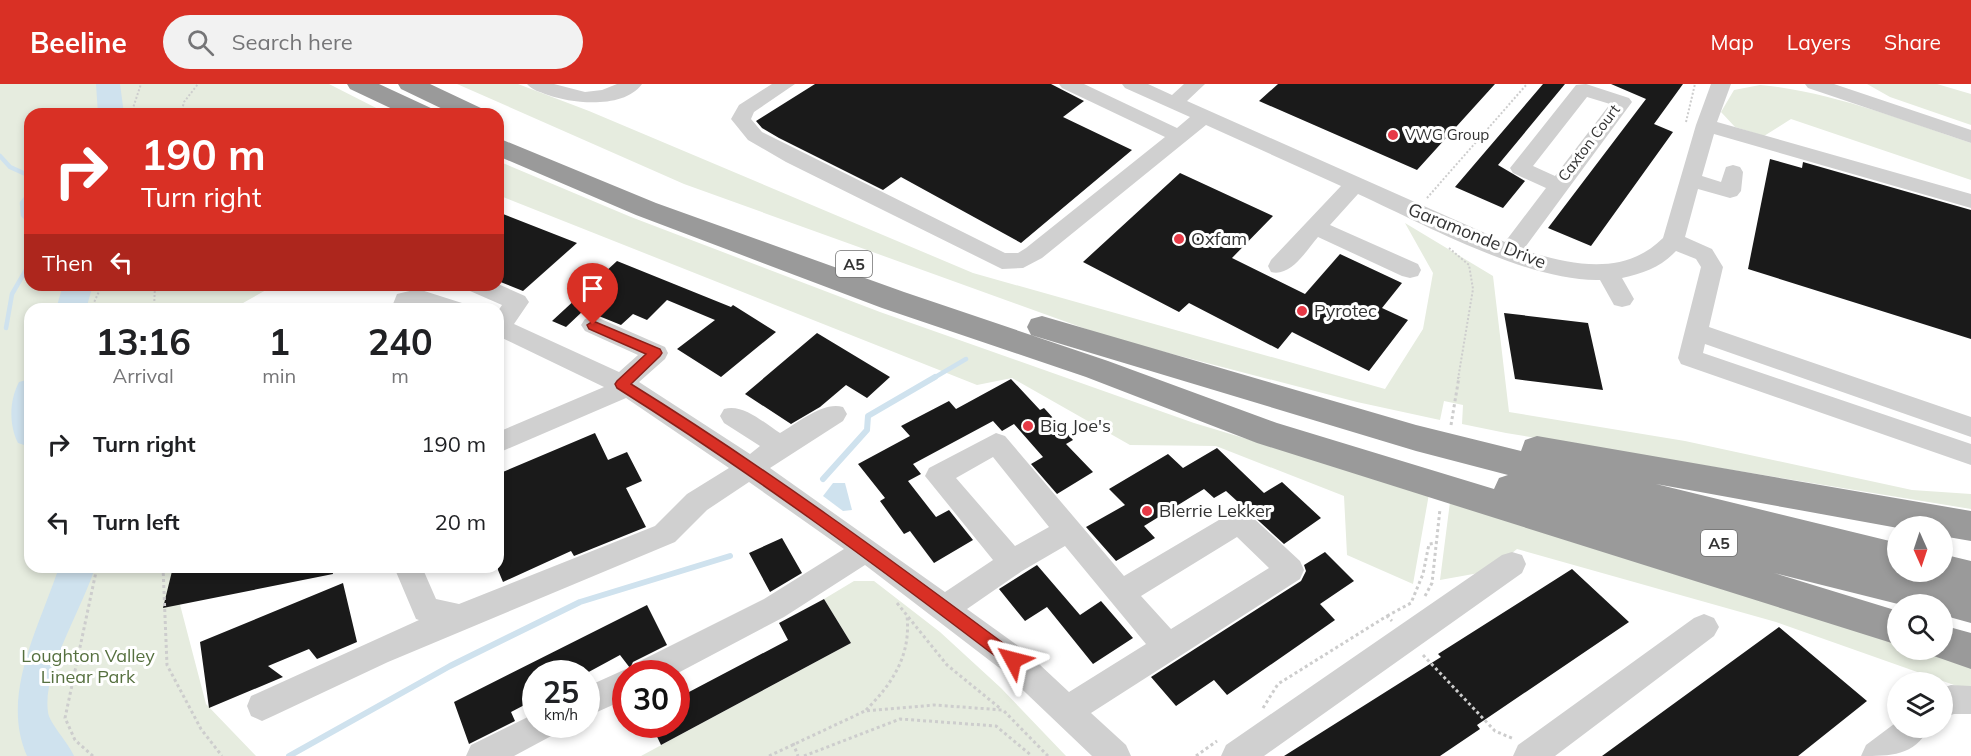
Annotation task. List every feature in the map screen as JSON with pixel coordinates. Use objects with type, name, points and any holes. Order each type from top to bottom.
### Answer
[{"type":"highway","points":[[359,84],[411,108]]},
{"type":"highway","points":[[410,84],[461,108]]},
{"type":"highway","name":"A5","points":[[504,126],[671,195],[892,278],[1104,347],[1449,447],[1887,556]]},
{"type":"highway","name":"A5","points":[[504,149],[646,209],[893,300],[1097,369],[1413,462],[1762,555],[1971,606]]},
{"type":"highway","points":[[1097,369],[1269,434],[1887,625]]},
{"type":"highway","points":[[1218,381],[1518,445],[1971,526]]},
{"type":"highway","points":[[1953,573],[1971,577]]},
{"type":"highway","points":[[1953,645],[1971,651]]},
{"type":"street","points":[[537,84],[566,96],[587,100],[616,93],[632,84]]},
{"type":"street","points":[[785,84],[746,109],[741,119],[755,136],[1002,261],[1023,260],[1034,253],[1204,116]]},
{"type":"street","points":[[1069,84],[1178,136]]},
{"type":"street","name":"Garamonde Drive","points":[[1132,84],[1204,116],[1271,155],[1355,184],[1509,253],[1544,266],[1575,271],[1607,272],[1637,268],[1665,253],[1673,241]]},
{"type":"street","points":[[1174,102],[1195,84]]},
{"type":"street","points":[[1725,84],[1706,125],[1673,241],[1704,254],[1712,267],[1690,358],[1971,455]]},
{"type":"street","points":[[1806,84],[1826,86],[1971,137]]},
{"type":"street","name":"Caxton Court","points":[[1509,253],[1557,185],[1622,102],[1583,89],[1520,168],[1557,185]]},
{"type":"street","points":[[1706,125],[1792,152],[1971,201]]},
{"type":"street","points":[[1691,180],[1730,191],[1733,172]]},
{"type":"street","points":[[1279,266],[1355,184]]},
{"type":"street","points":[[1315,227],[1410,270]]},
{"type":"street","points":[[1607,272],[1622,300]]},
{"type":"street","points":[[492,291],[517,302],[504,320]]},
{"type":"street","points":[[404,303],[405,300],[418,297],[436,303]]},
{"type":"street","points":[[504,439],[624,386],[656,353],[593,325]]},
{"type":"street","points":[[504,329],[624,386],[750,468],[866,550],[1013,660],[1115,756]]},
{"type":"street","points":[[1697,332],[1971,427]]},
{"type":"street","points":[[262,706],[377,652],[664,534],[697,502],[780,446],[834,414]]},
{"type":"street","points":[[733,416],[780,446]]},
{"type":"street","points":[[1012,562],[938,476],[996,443],[1168,648]]},
{"type":"street","points":[[1068,710],[1290,570],[1239,522],[1121,593]]},
{"type":"street","points":[[945,608],[1012,562],[1068,530]]},
{"type":"street","points":[[672,660],[774,608],[866,550]]},
{"type":"street","points":[[1237,756],[1394,626],[1512,564]]},
{"type":"street","points":[[411,573],[426,610],[460,617]]},
{"type":"street","points":[[1534,752],[1704,627]]},
{"type":"street","points":[[1953,699],[1971,700]]},
{"type":"street","points":[[482,756],[522,735]]},
{"type":"street","points":[[1877,756],[1900,738]]},
{"type":"path","points":[[133,108],[141,84]]},
{"type":"path","points":[[182,108],[184,102],[198,84]]},
{"type":"path","points":[[1451,428],[1454,406]]},
{"type":"path","points":[[1422,600],[1432,584],[1440,507]]},
{"type":"path","points":[[1260,712],[1278,684],[1394,626],[1410,603],[1423,574],[1429,544],[1436,543]]},
{"type":"path","points":[[93,756],[79,746],[69,733],[65,718],[96,573]]},
{"type":"path","points":[[163,573],[167,665],[201,729],[222,756]]},
{"type":"path","points":[[894,600],[947,665],[1003,710],[1048,756]]},
{"type":"path","points":[[865,711],[887,688],[902,663],[908,636],[906,615]]},
{"type":"path","points":[[1394,626],[1495,731],[1534,752]]},
{"type":"path","points":[[769,756],[865,711],[934,705],[1003,710]]},
{"type":"path","points":[[804,756],[900,719],[996,726],[1032,756]]},
{"type":"path","points":[[793,743],[798,756]]},
{"type":"green space","name":"Loughton Valley Linear Park","points":[[0,84],[329,84],[376,108],[24,108],[24,291],[264,291],[243,303],[24,303],[24,573],[172,573],[206,704],[256,756],[0,756]]},
{"type":"green space","points":[[457,84],[518,84],[589,111],[973,273],[1385,389],[1423,329],[1433,273],[1405,223],[1493,276],[1509,412],[1685,441],[1912,490],[1971,494],[1971,509],[1462,424],[1463,405],[1444,401],[1440,420],[1357,402],[1111,338],[684,184]]},
{"type":"green space","points":[[1867,84],[1937,84],[1971,94],[1971,125],[1890,97]]},
{"type":"green space","points":[[1760,85],[1786,88],[1840,100],[1971,143],[1971,180],[1791,119],[1764,136],[1735,127],[1721,112],[1734,90]]},
{"type":"green space","points":[[504,164],[631,217],[880,312],[1194,423],[1429,494],[1413,584],[1347,555],[1344,496],[1216,446],[1130,445],[1012,378],[977,385],[504,197]]},
{"type":"green space","points":[[1450,502],[1887,638],[1887,660],[1953,658],[1971,664],[1971,691],[1953,685],[1953,672],[1917,672],[1776,622],[1517,549],[1490,571],[1440,580]]},
{"type":"green space","points":[[854,581],[874,581],[940,632],[1001,688],[1066,756],[641,756],[674,738],[690,738],[690,730],[851,643],[824,599]]},
{"type":"water","points":[[833,483],[845,483],[852,510],[843,511],[823,496]]},
{"type":"building","points":[[815,84],[1051,84],[1084,101],[1063,117],[1132,150],[1021,243],[901,177],[883,190],[779,138],[762,128],[756,121]]},
{"type":"building","name":"VWG Group","points":[[1278,84],[1495,84],[1417,170],[1259,101]]},
{"type":"building","points":[[1543,84],[1565,84],[1498,165],[1525,181],[1503,208],[1455,187]]},
{"type":"building","points":[[1611,84],[1683,84],[1654,124],[1673,132],[1591,246],[1548,228],[1646,99]]},
{"type":"building","points":[[1770,159],[1802,168],[1803,162],[1971,210],[1971,339],[1748,269]]},
{"type":"building","points":[[1180,173],[1273,216],[1232,258],[1305,294],[1340,254],[1402,283],[1382,308],[1408,320],[1369,371],[1292,332],[1278,349],[1189,303],[1179,312],[1083,262]]},
{"type":"building","points":[[504,214],[577,243],[523,291],[504,283]]},
{"type":"building","points":[[617,261],[731,307],[733,305],[776,332],[721,377],[677,349],[715,320],[667,300],[647,320],[633,314],[621,325],[584,310],[566,327],[552,321]]},
{"type":"building","points":[[1504,313],[1588,323],[1603,390],[1515,379]]},
{"type":"building","points":[[817,333],[890,377],[867,398],[846,385],[820,407],[791,424],[745,394]]},
{"type":"building","points":[[1011,379],[1040,410],[1044,408],[1073,440],[1066,444],[1093,472],[1057,494],[1031,464],[1043,457],[1014,424],[1002,431],[993,421],[913,464],[921,474],[908,481],[936,517],[949,510],[973,540],[934,563],[910,531],[904,534],[880,501],[885,498],[858,464],[910,436],[901,426],[949,401],[956,409]]},
{"type":"building","points":[[595,433],[608,460],[627,452],[642,481],[626,488],[646,527],[574,556],[571,551],[503,582],[499,573],[504,573],[504,471]]},
{"type":"building","points":[[1217,448],[1264,493],[1282,482],[1321,518],[1284,544],[1226,491],[1214,498],[1204,489],[1144,526],[1155,538],[1116,561],[1086,527],[1125,505],[1109,489],[1168,454],[1183,468]]},
{"type":"building","points":[[782,538],[802,573],[770,592],[749,553]]},
{"type":"building","points":[[1325,552],[1354,581],[1320,604],[1335,620],[1227,695],[1214,680],[1176,706],[1151,677],[1301,581],[1306,571],[1304,565]]},
{"type":"building","points":[[1037,565],[1080,615],[1101,601],[1133,638],[1093,664],[1047,607],[1025,621],[999,589]]},
{"type":"building","points":[[1572,569],[1629,622],[1477,725],[1480,729],[1440,756],[1284,756],[1441,657],[1438,654]]},
{"type":"building","points":[[172,573],[333,573],[333,574],[163,608]]},
{"type":"building","points":[[343,583],[357,642],[317,659],[309,649],[268,666],[283,677],[209,708],[200,642]]},
{"type":"building","points":[[824,599],[851,643],[690,729],[690,691],[788,640],[779,623]]},
{"type":"building","points":[[647,605],[667,645],[637,660],[624,660],[620,655],[600,666],[600,660],[538,660]]},
{"type":"building","points":[[1779,627],[1867,701],[1798,756],[1602,756]]},
{"type":"building","points":[[522,668],[522,706],[511,712],[515,721],[469,744],[454,702]]},
{"type":"building","points":[[658,738],[674,738],[661,745]]},
{"type":"waterway","points":[[108,84],[110,108]]},
{"type":"waterway","points":[[0,156],[10,167],[24,173]]},
{"type":"waterway","points":[[24,200],[22,203],[24,216]]},
{"type":"waterway","points":[[6,328],[12,294],[24,273]]},
{"type":"waterway","points":[[73,303],[76,291]]},
{"type":"waterway","points":[[932,379],[966,359]]},
{"type":"waterway","points":[[823,479],[867,430],[868,416],[935,377]]},
{"type":"waterway","points":[[289,756],[450,666],[580,602],[730,556]]},
{"type":"waterway","points":[[53,756],[33,730],[28,713],[28,693],[42,649],[75,573]]},
{"type":"place","name":"VWG Group","points":[[1393,135]]},
{"type":"place","name":"Oxfam","points":[[1179,239]]},
{"type":"place","name":"Pyrotec","points":[[1302,311]]},
{"type":"place","name":"Big Joe's","points":[[1028,426]]},
{"type":"place","name":"Blerrie Lekker","points":[[1147,511]]},
{"type":"route","points":[[593,325],[656,353],[621,384],[710,440],[883,562],[1013,660]]}]
